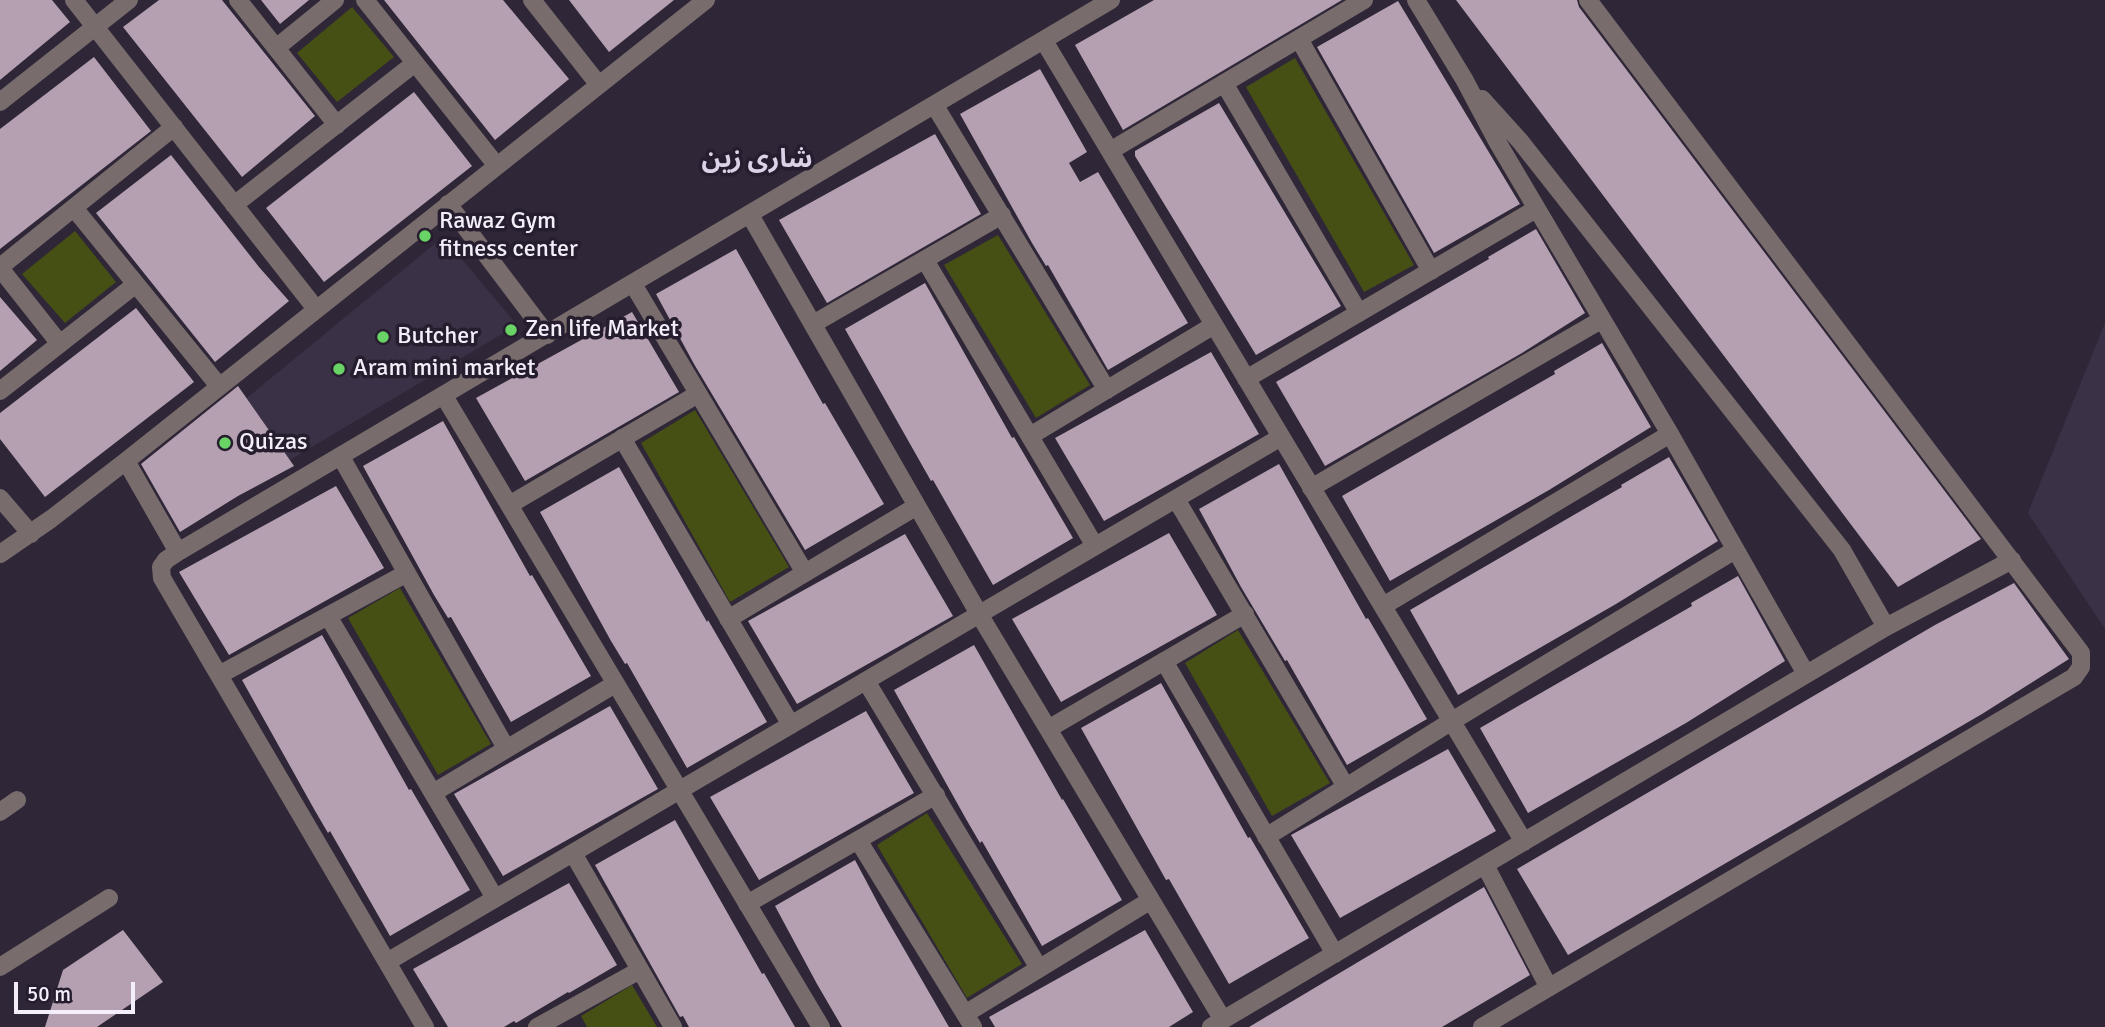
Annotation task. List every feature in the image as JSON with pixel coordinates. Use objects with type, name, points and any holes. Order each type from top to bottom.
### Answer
[{"type":"street","points":[[74,0],[316,309]]},
{"type":"street","points":[[0,102],[129,0]]},
{"type":"street","points":[[237,0],[337,125]]},
{"type":"street","points":[[276,48],[335,0]]},
{"type":"street","points":[[365,0],[497,166]]},
{"type":"street","points":[[532,0],[599,85]]},
{"type":"street","points":[[0,554],[31,534],[126,461],[706,0]]},
{"type":"street","points":[[425,1027],[162,578],[161,567],[166,559],[1111,0]]},
{"type":"street","points":[[1110,151],[1364,0]]},
{"type":"street","points":[[1416,0],[1670,434],[1806,674]]},
{"type":"street","points":[[1482,1027],[2074,677],[2081,667],[2081,653],[1588,0]]},
{"type":"street","points":[[1299,39],[1432,271]]},
{"type":"street","points":[[1044,41],[1524,842]]},
{"type":"street","points":[[234,205],[415,63]]},
{"type":"street","points":[[1464,79],[1528,152],[1842,550],[1886,627]]},
{"type":"street","points":[[1224,83],[1359,313]]},
{"type":"street","points":[[935,106],[1107,390]]},
{"type":"street","points":[[60,344],[0,267],[174,127]]},
{"type":"street","points":[[449,204],[547,335]]},
{"type":"street","points":[[74,208],[219,386]]},
{"type":"street","points":[[1246,379],[1536,209]]},
{"type":"street","points":[[750,215],[979,614],[1151,900],[1217,1024],[1886,627],[2012,561]]},
{"type":"street","points":[[813,324],[1002,215]]},
{"type":"street","points":[[925,260],[1095,546]]},
{"type":"street","points":[[0,391],[136,284]]},
{"type":"street","points":[[633,284],[804,573]]},
{"type":"street","points":[[1311,488],[1601,320]]},
{"type":"street","points":[[1030,436],[1214,325]]},
{"type":"street","points":[[509,505],[698,394]]},
{"type":"street","points":[[444,396],[821,1027]]},
{"type":"street","points":[[1383,606],[1670,434]]},
{"type":"street","points":[[387,962],[1282,437]]},
{"type":"street","points":[[622,438],[790,725]]},
{"type":"street","points":[[341,457],[506,748]]},
{"type":"street","points":[[126,461],[178,552]]},
{"type":"street","points":[[0,498],[31,534]]},
{"type":"street","points":[[1176,499],[1346,787]]},
{"type":"street","points":[[728,619],[917,506]]},
{"type":"street","points":[[1266,836],[1735,550]]},
{"type":"street","points":[[219,675],[407,573]]},
{"type":"street","points":[[1048,729],[1245,614]]},
{"type":"street","points":[[328,616],[495,898]]},
{"type":"street","points":[[1164,661],[1335,954]]},
{"type":"street","points":[[866,681],[1039,968]]},
{"type":"street","points":[[433,793],[615,684]]},
{"type":"street","points":[[747,904],[936,795]]},
{"type":"street","points":[[0,812],[17,800]]},
{"type":"street","points":[[858,840],[969,1020],[1039,968],[1151,900]]},
{"type":"street","points":[[573,853],[673,1027]]},
{"type":"street","points":[[1485,865],[1548,986]]},
{"type":"street","points":[[0,967],[109,898]]},
{"type":"street","points":[[537,1027],[563,1021],[640,970]]},
{"type":"shaded area","points":[[443,237],[517,325],[290,460],[243,401]]},
{"type":"shaded area","points":[[2105,323],[2105,629],[2028,513]]},
{"type":"green space","points":[[352,7],[394,57],[337,102],[297,53]]},
{"type":"green space","points":[[1295,58],[1414,265],[1364,292],[1246,87]]},
{"type":"green space","points":[[75,231],[116,282],[65,323],[22,274]]},
{"type":"green space","points":[[998,235],[1090,385],[1036,418],[944,265]]},
{"type":"green space","points":[[695,410],[789,567],[730,602],[641,443]]},
{"type":"green space","points":[[400,588],[491,744],[438,775],[348,618]]},
{"type":"green space","points":[[1238,630],[1330,783],[1272,816],[1185,663]]},
{"type":"green space","points":[[927,813],[1022,964],[967,998],[877,845]]},
{"type":"green space","points":[[632,985],[657,1027],[587,1027],[581,1016]]},
{"type":"building","points":[[0,0],[52,0],[70,22],[0,80]]},
{"type":"building","points":[[159,0],[222,0],[315,116],[242,177],[123,27]]},
{"type":"building","points":[[261,0],[309,0],[280,24]]},
{"type":"building","points":[[384,0],[503,0],[569,79],[495,140]]},
{"type":"building","points":[[569,0],[674,0],[609,52]]},
{"type":"building","points":[[1154,0],[1342,0],[1123,130],[1075,45]]},
{"type":"building","points":[[1456,0],[1577,0],[1579,7],[1981,539],[1898,587]]},
{"type":"building","points":[[1398,1],[1520,204],[1434,253],[1317,47]]},
{"type":"building","points":[[94,57],[151,131],[0,249],[0,129]]},
{"type":"building","points":[[1040,69],[1087,152],[1069,163],[1080,182],[1098,172],[1188,323],[1108,370],[1048,265],[1046,266],[1032,243],[960,114]]},
{"type":"building","points":[[414,92],[472,166],[324,282],[266,208]]},
{"type":"building","points":[[1219,103],[1341,306],[1256,355],[1135,156],[1135,151]]},
{"type":"building","points":[[935,134],[981,214],[827,303],[779,220]]},
{"type":"building","points":[[171,155],[289,301],[215,362],[96,213]]},
{"type":"building","points":[[1536,229],[1585,313],[1522,353],[1325,466],[1276,382]]},
{"type":"building","points":[[736,249],[823,404],[825,403],[884,504],[805,550],[694,364],[656,294]]},
{"type":"building","points":[[925,283],[1012,438],[1014,437],[1073,538],[993,585],[845,329]]},
{"type":"building","points":[[0,297],[37,340],[0,371]]},
{"type":"building","points":[[136,308],[194,382],[45,497],[0,439],[0,413]]},
{"type":"building","points":[[632,312],[679,392],[525,481],[476,398]]},
{"type":"building","points":[[1602,343],[1651,427],[1549,490],[1390,581],[1342,496],[1555,374],[1554,371]]},
{"type":"building","points":[[1211,352],[1259,434],[1104,521],[1055,438]]},
{"type":"building","points":[[238,386],[294,466],[180,532],[141,464]]},
{"type":"building","points":[[443,421],[530,576],[532,575],[591,676],[511,722],[451,617],[448,618],[434,595],[363,466]]},
{"type":"building","points":[[1669,457],[1718,541],[1616,604],[1458,695],[1410,610]]},
{"type":"building","points":[[1279,464],[1366,619],[1368,618],[1427,719],[1347,765],[1287,660],[1285,661],[1241,587],[1199,509]]},
{"type":"building","points":[[619,467],[767,722],[687,768],[627,663],[625,664],[611,641],[540,512]]},
{"type":"building","points":[[336,486],[384,568],[229,655],[179,572]]},
{"type":"building","points":[[1169,533],[1217,615],[1061,702],[1012,619]]},
{"type":"building","points":[[905,534],[953,616],[797,704],[748,621]]},
{"type":"building","points":[[1738,576],[1785,661],[1686,723],[1528,813],[1480,728],[1692,606],[1691,603]]},
{"type":"building","points":[[2014,583],[2069,659],[1982,714],[1568,955],[1517,869],[1935,625]]},
{"type":"building","points":[[322,635],[409,790],[411,789],[470,890],[390,936],[330,831],[328,833],[314,809],[242,680]]},
{"type":"building","points":[[974,645],[1122,900],[1042,946],[982,841],[980,843],[966,819],[894,690]]},
{"type":"building","points":[[1161,683],[1248,838],[1250,837],[1309,938],[1229,984],[1169,879],[1166,880],[1081,728]]},
{"type":"building","points":[[610,706],[658,789],[503,876],[454,794]]},
{"type":"building","points":[[866,711],[914,793],[759,880],[710,797]]},
{"type":"building","points":[[1448,749],[1496,831],[1340,918],[1291,835]]},
{"type":"building","points":[[675,820],[795,1027],[689,1027],[683,1016],[680,1017],[595,865]]},
{"type":"building","points":[[855,860],[949,1027],[842,1027],[817,984],[775,906]]},
{"type":"building","points":[[569,883],[617,965],[516,1023],[514,1021],[504,1027],[448,1027],[413,969]]},
{"type":"building","points":[[1484,887],[1530,975],[1442,1027],[1249,1027]]},
{"type":"building","points":[[123,930],[163,982],[97,1027],[45,1027],[63,970]]},
{"type":"building","points":[[1145,930],[1193,1012],[1169,1027],[995,1027],[989,1017]]},
{"type":"place","name":"Rawaz Gym fitness center","points":[[425,236]]},
{"type":"place","name":"Zen life Market","points":[[511,330]]},
{"type":"place","name":"Butcher","points":[[383,337]]},
{"type":"place","name":"Aram mini market","points":[[339,369]]},
{"type":"place","name":"Quizas","points":[[225,443]]},
{"type":"district","name":"شاری زین","points":[[757,160]]}]
